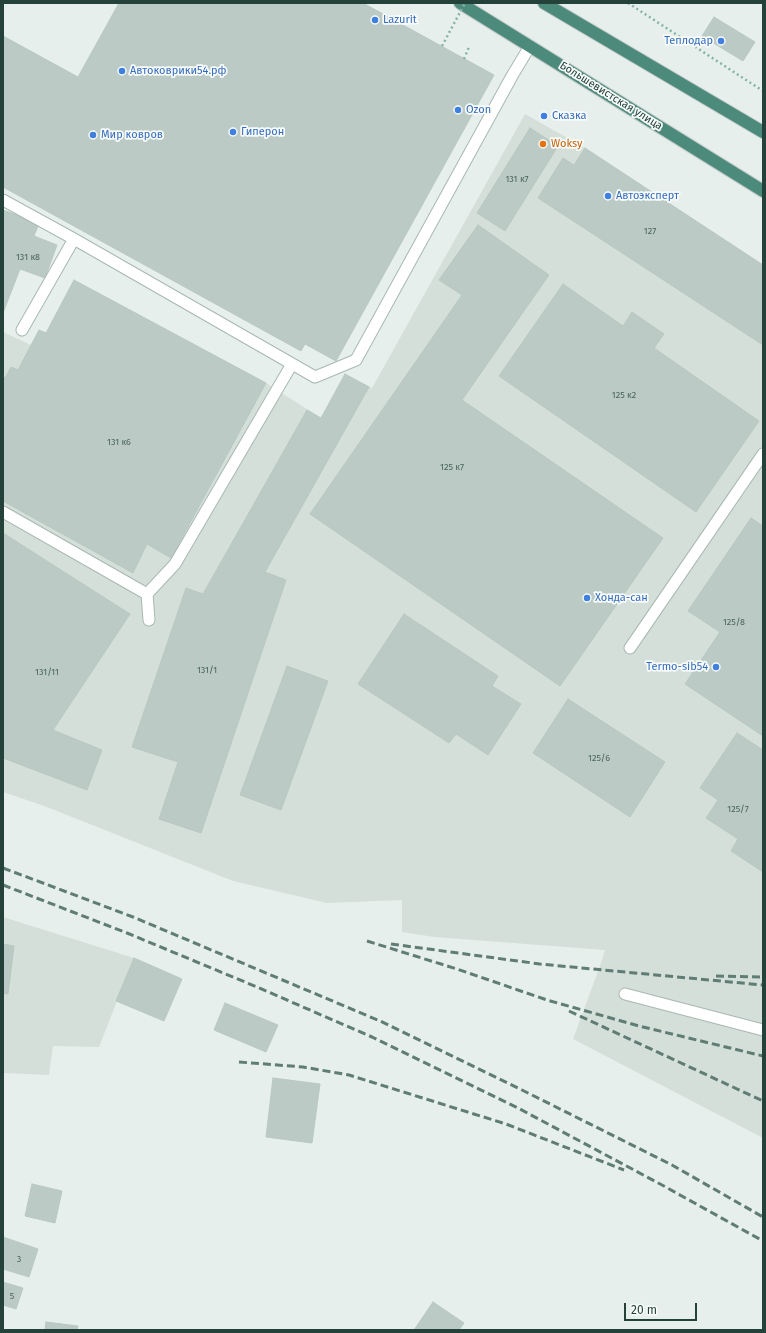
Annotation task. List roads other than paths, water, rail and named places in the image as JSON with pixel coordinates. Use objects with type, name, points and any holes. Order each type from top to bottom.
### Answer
[{"type":"highway","name":"Большевистская улица","points":[[460,3],[763,191]]},
{"type":"highway","points":[[544,3],[763,132]]},
{"type":"lane","points":[[3,200],[315,377],[356,360],[512,76],[530,46]]},
{"type":"lane","points":[[22,330],[74,239]]},
{"type":"lane","points":[[148,620],[147,594],[175,564],[292,364]]},
{"type":"lane","points":[[630,648],[763,454]]},
{"type":"lane","points":[[3,512],[147,594]]},
{"type":"lane","points":[[625,994],[763,1030]]},
{"type":"railway","points":[[3,868],[133,917],[380,1021],[672,1165],[763,1217]]},
{"type":"railway","points":[[3,885],[127,933],[372,1037],[518,1108],[763,1241]]},
{"type":"railway","points":[[367,941],[457,969],[547,1000],[639,1026],[763,1056]]},
{"type":"railway","points":[[391,944],[540,964],[763,985]]},
{"type":"railway","points":[[716,976],[763,977]]},
{"type":"railway","points":[[569,1011],[763,1101]]},
{"type":"railway","points":[[239,1062],[303,1067],[349,1075],[506,1124],[624,1170]]},
{"type":"place","name":"Lazurit","points":[[375,20]]},
{"type":"place","name":"Теплодар","points":[[721,41]]},
{"type":"place","name":"Автоковрики54.рф","points":[[122,71]]},
{"type":"place","name":"Ozon","points":[[458,110]]},
{"type":"place","name":"Сказка","points":[[544,116]]},
{"type":"place","name":"Гиперон","points":[[233,132]]},
{"type":"place","name":"Мир ковров","points":[[93,135]]},
{"type":"place","name":"Woksy","points":[[543,144]]},
{"type":"place","name":"Автоэксперт","points":[[608,196]]},
{"type":"place","name":"Хонда-сан","points":[[587,598]]},
{"type":"place","name":"Termo-sib54","points":[[716,667]]}]
